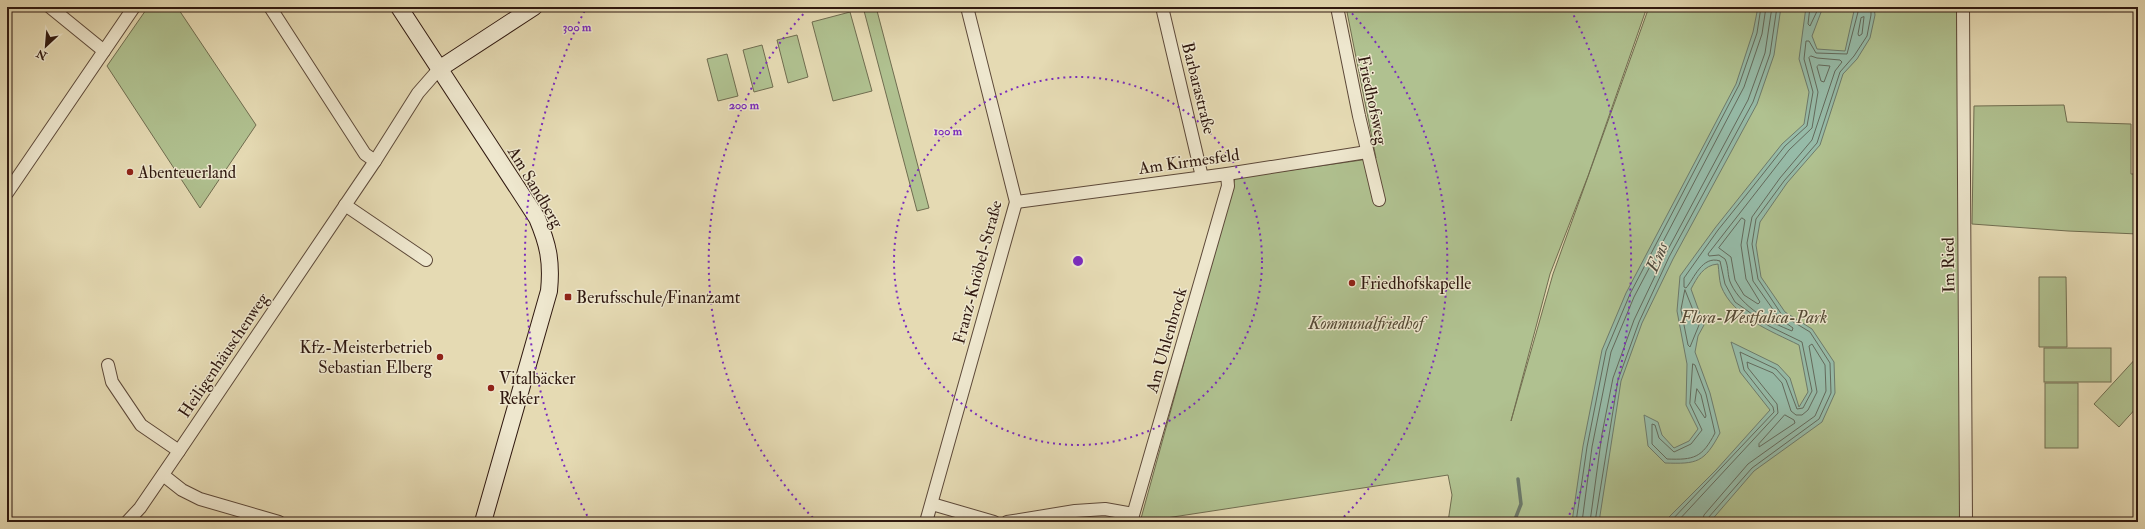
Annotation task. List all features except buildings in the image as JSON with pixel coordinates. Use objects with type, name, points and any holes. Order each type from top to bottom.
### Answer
[{"type":"main road","name":"Am Sandberg","points":[[400,7],[537,218],[547,242],[551,268],[549,291],[483,522]]},
{"type":"main road","points":[[440,69],[534,7]]},
{"type":"street","points":[[50,7],[104,51]]},
{"type":"street","points":[[7,192],[134,7]]},
{"type":"street","points":[[270,7],[365,154],[375,161]]},
{"type":"street","name":"Franz-Knöbel-Straße","points":[[926,522],[1016,202],[967,7]]},
{"type":"street","name":"Barbarastraße","points":[[1162,7],[1202,177]]},
{"type":"street","name":"Friedhofsweg","points":[[1337,7],[1367,152],[1379,200]]},
{"type":"street","name":"Im Ried","points":[[1963,7],[1966,522]]},
{"type":"street","name":"Heiligenhäuschenweg","points":[[127,522],[140,508],[163,475],[375,161],[418,93],[440,69]]},
{"type":"street","name":"Am Kirmesfeld","points":[[1016,202],[1227,174],[1367,152]]},
{"type":"street","name":"Am Uhlenbrock","points":[[1007,522],[1075,511],[1104,509],[1132,518],[1220,215],[1228,186],[1227,174]]},
{"type":"street","points":[[345,205],[426,260]]},
{"type":"street","points":[[108,365],[112,382],[141,425],[179,451]]},
{"type":"street","points":[[163,475],[182,490],[200,499],[279,522]]},
{"type":"street","points":[[932,504],[994,522]]},
{"type":"green space","points":[[148,7],[177,7],[256,125],[200,208],[107,66]]},
{"type":"green space","points":[[863,7],[876,7],[929,208],[917,211]]},
{"type":"green space","points":[[1346,7],[1647,7],[1588,176],[1550,274],[1511,421],[1553,274],[1649,7],[1957,7],[1961,522],[1448,522],[1452,495],[1448,475],[1140,522],[1235,178],[1376,158]]},
{"type":"green space","points":[[850,12],[872,91],[833,101],[812,22]]},
{"type":"green space","points":[[797,35],[808,77],[788,83],[777,40]]},
{"type":"green space","points":[[762,45],[773,87],[754,92],[743,50]]},
{"type":"green space","points":[[727,54],[738,96],[718,101],[707,59]]},
{"type":"green space","points":[[2064,105],[2067,122],[2131,124],[2131,174],[2138,174],[2138,234],[2068,231],[1972,224],[1974,106]]},
{"type":"green space","points":[[2039,277],[2066,277],[2067,347],[2039,347]]},
{"type":"green space","points":[[2044,348],[2111,348],[2111,382],[2044,382]]},
{"type":"green space","points":[[2138,356],[2138,406],[2119,427],[2094,404]]},
{"type":"green space","points":[[2045,383],[2078,383],[2078,448],[2045,448]]},
{"type":"water","name":"Ems","points":[[1758,7],[1781,7],[1774,55],[1757,104],[1673,259],[1642,323],[1621,381],[1599,522],[1572,522],[1583,446],[1602,350],[1626,293],[1736,84],[1753,32]]},
{"type":"water","points":[[1806,7],[1823,7],[1812,36],[1817,49],[1845,51],[1854,11],[1852,7],[1874,7],[1875,15],[1870,38],[1857,59],[1843,74],[1820,145],[1787,183],[1760,222],[1756,245],[1761,277],[1785,312],[1812,329],[1834,362],[1835,393],[1822,422],[1754,471],[1710,522],[1664,522],[1716,470],[1770,410],[1740,372],[1731,342],[1778,365],[1790,378],[1799,407],[1808,392],[1799,345],[1754,322],[1734,306],[1721,286],[1718,264],[1713,265],[1704,269],[1691,289],[1704,325],[1698,336],[1695,352],[1710,393],[1720,433],[1704,456],[1692,462],[1665,463],[1648,446],[1644,415],[1658,422],[1662,435],[1674,448],[1689,441],[1698,429],[1686,405],[1687,364],[1677,311],[1680,276],[1715,228],[1782,144],[1804,124],[1809,92],[1799,59]]},
{"type":"waterway","points":[[1514,522],[1521,504],[1518,479]]},
{"type":"place","name":"Abenteuerland","points":[[130,172]]},
{"type":"place","name":"Friedhofskapelle","points":[[1352,283]]},
{"type":"place","name":"Berufsschule/Finanzamt","points":[[568,297]]},
{"type":"place","name":"Kfz-Meisterbetrieb Sebastian Elberg","points":[[440,357]]},
{"type":"place","name":"Vitalbäcker Reker","points":[[491,388]]},
{"type":"park label","name":"Flora-Westfalica-Park","points":[[1754,317]]},
{"type":"park label","name":"Kommunalfriedhof","points":[[1366,323]]}]
